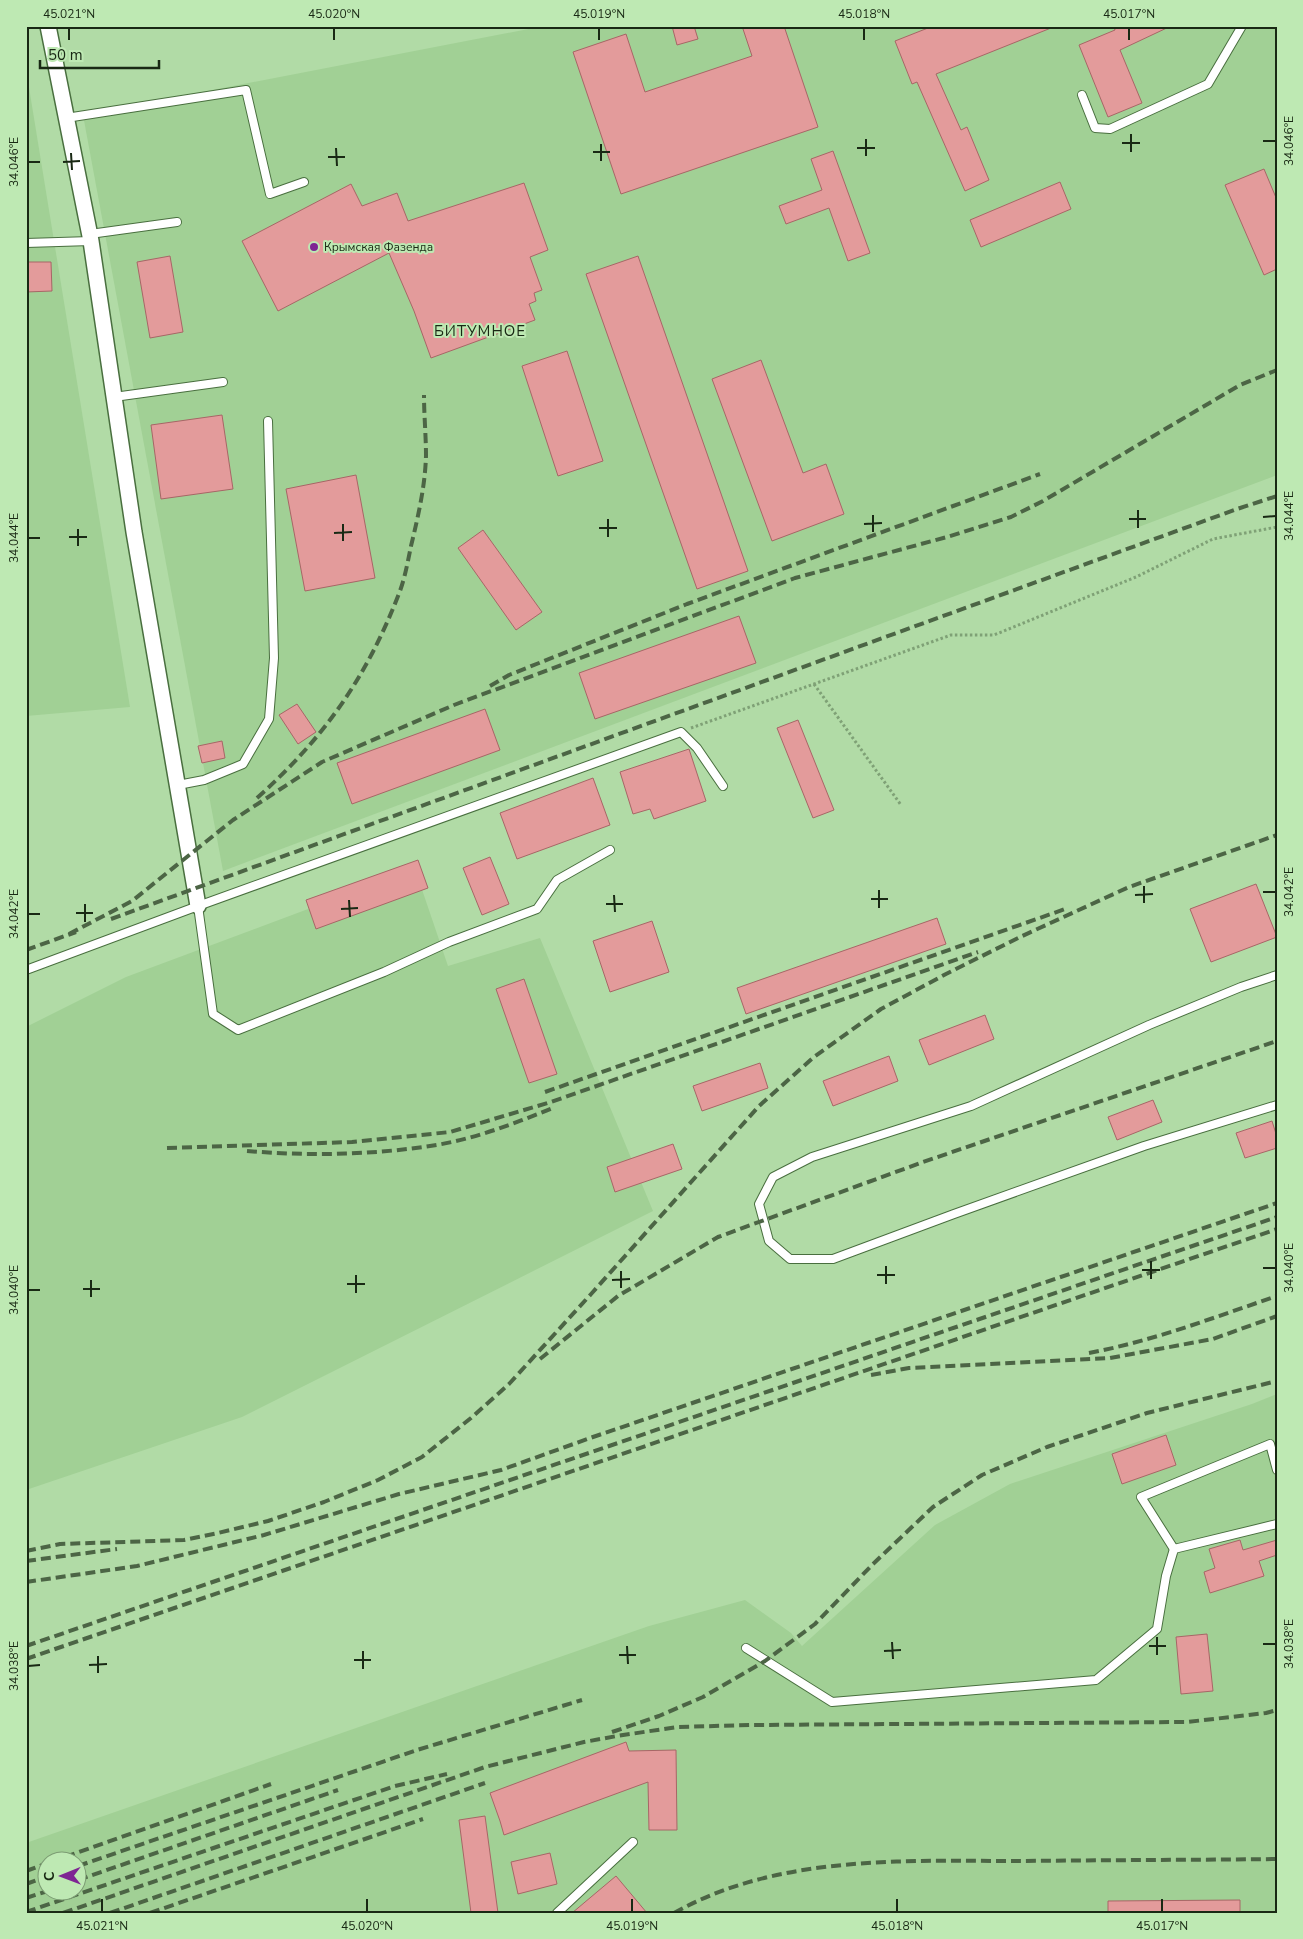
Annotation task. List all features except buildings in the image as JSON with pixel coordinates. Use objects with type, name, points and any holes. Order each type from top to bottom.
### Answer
[{"type":"street","points":[[48,26],[91,238],[134,532],[198,906]]},
{"type":"lane","points":[[1082,95],[1095,128],[1110,129],[1208,84],[1242,26]]},
{"type":"lane","points":[[66,118],[246,90],[270,194],[304,182]]},
{"type":"lane","points":[[26,243],[91,238],[177,222]]},
{"type":"lane","points":[[114,397],[223,382]]},
{"type":"lane","points":[[178,785],[204,780],[243,764],[269,719],[274,658],[268,421]]},
{"type":"lane","points":[[26,970],[681,732],[697,748],[723,786]]},
{"type":"lane","points":[[198,906],[213,1014],[238,1030],[384,972],[449,942],[538,909],[557,880],[610,850]]},
{"type":"lane","points":[[1277,975],[1241,987],[1149,1025],[972,1106],[812,1157],[773,1177],[759,1204],[769,1241],[790,1259],[833,1259],[1135,1150],[1277,1105]]},
{"type":"lane","points":[[746,1648],[832,1702],[1096,1680],[1157,1629],[1166,1576],[1174,1549],[1141,1497],[1270,1444],[1277,1470]]},
{"type":"lane","points":[[1174,1549],[1277,1524]]},
{"type":"lane","points":[[557,1913],[633,1842]]},
{"type":"path","points":[[681,732],[951,635],[994,635],[1136,577],[1213,539],[1277,527]]},
{"type":"path","points":[[814,684],[901,805]]},
{"type":"shaded area","points":[[544,26],[1277,26],[1277,475],[223,871],[83,115]]},
{"type":"shaded area","points":[[26,69],[130,707],[26,716]]},
{"type":"shaded area","points":[[415,869],[448,966],[540,938],[653,1211],[242,1417],[26,1490],[26,1027],[126,977]]},
{"type":"shaded area","points":[[1277,1394],[1277,1913],[26,1913],[26,1843],[649,1626],[745,1600],[791,1633],[802,1646],[935,1525],[1010,1484]]},
{"type":"railway","points":[[69,934],[132,901],[233,820],[322,762],[454,705],[795,578],[947,537],[1011,517],[1043,501],[1240,385],[1277,370]]},
{"type":"railway","points":[[257,798],[303,752],[342,704],[373,651],[400,591],[423,490],[426,456],[424,395]]},
{"type":"railway","points":[[490,686],[509,675],[687,604],[1040,474]]},
{"type":"railway","points":[[111,919],[1277,496]]},
{"type":"railway","points":[[26,1551],[60,1544],[184,1540],[218,1533],[268,1521],[324,1502],[378,1480],[422,1457],[471,1418],[509,1384],[759,1106],[814,1057],[881,1009],[1020,937],[1129,887],[1277,835]]},
{"type":"railway","points":[[545,1092],[1068,908]]},
{"type":"railway","points":[[26,950],[76,932]]},
{"type":"railway","points":[[167,1148],[352,1142],[450,1132],[551,1102],[978,952]]},
{"type":"railway","points":[[540,1359],[618,1296],[718,1237],[923,1162],[1277,1041]]},
{"type":"railway","points":[[247,1151],[292,1154],[338,1154],[430,1146],[477,1136],[553,1108]]},
{"type":"railway","points":[[26,1582],[137,1566],[264,1535],[399,1494],[501,1470],[1277,1203]]},
{"type":"railway","points":[[26,1646],[1277,1217]]},
{"type":"railway","points":[[26,1659],[1277,1229]]},
{"type":"railway","points":[[1089,1353],[1137,1342],[1277,1296]]},
{"type":"railway","points":[[871,1375],[909,1368],[1110,1358],[1213,1339],[1277,1316]]},
{"type":"railway","points":[[612,1732],[659,1716],[703,1697],[765,1661],[815,1624],[873,1564],[933,1507],[982,1475],[1047,1447],[1147,1413],[1277,1381]]},
{"type":"railway","points":[[26,1561],[117,1549]]},
{"type":"railway","points":[[88,1863],[417,1750],[582,1700]]},
{"type":"railway","points":[[63,1913],[485,1767],[584,1742],[617,1736],[677,1727],[751,1725],[1187,1722],[1266,1713],[1277,1710]]},
{"type":"railway","points":[[26,1912],[395,1786],[447,1774]]},
{"type":"railway","points":[[110,1913],[485,1783]]},
{"type":"railway","points":[[79,1852],[271,1784]]},
{"type":"railway","points":[[88,1877],[338,1790]]},
{"type":"railway","points":[[150,1913],[423,1819]]},
{"type":"railway","points":[[674,1913],[714,1894],[756,1880],[844,1865],[933,1861],[1277,1859]]},
{"type":"railway","points":[[26,1871],[38,1867]]},
{"type":"railway","points":[[26,1884],[38,1880]]},
{"type":"railway","points":[[26,1898],[38,1894]]},
{"type":"place","name":"Крымская Фазенда","points":[[314,247]]},
{"type":"district","name":"БИТУМНОЕ","points":[[480,331]]}]
